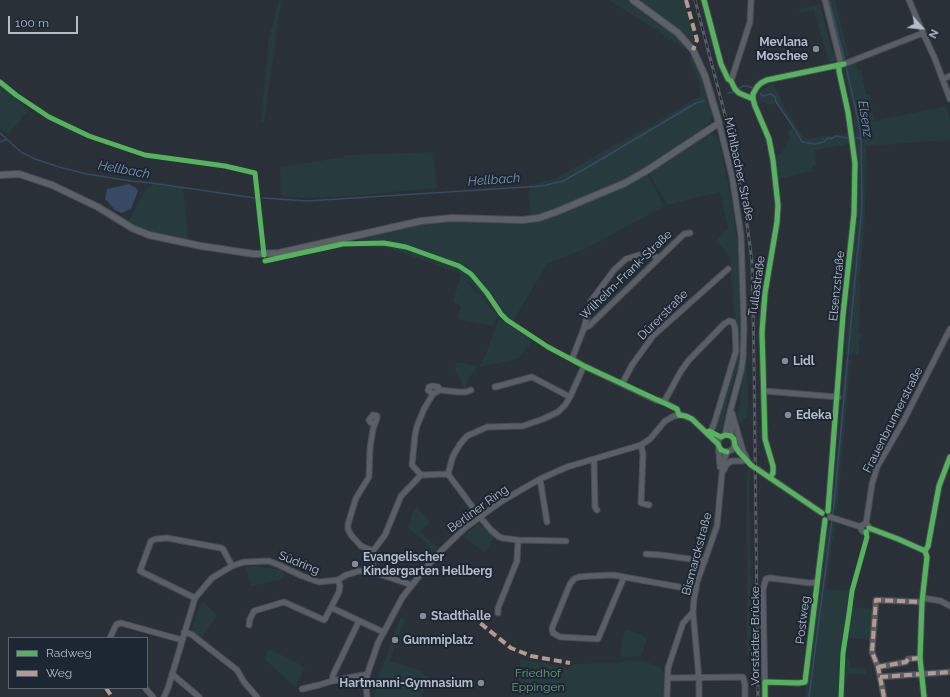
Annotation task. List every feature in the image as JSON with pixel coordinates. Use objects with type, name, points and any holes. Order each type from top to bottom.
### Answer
[{"type":"main road","name":"Mühlbacher Straße","points":[[633,0],[678,33],[693,50],[705,76],[719,123]]},
{"type":"main road","points":[[0,174],[19,174],[52,185],[98,207],[132,228],[149,235],[201,246],[254,254],[271,254],[421,221],[452,218],[522,220],[539,218],[606,191],[646,171],[719,123]]},
{"type":"street","points":[[704,0],[722,64],[728,79],[739,93],[753,96],[757,87],[766,80],[852,61],[922,33]]},
{"type":"street","points":[[731,81],[750,22],[751,0]]},
{"type":"street","name":"Elsenzstraße","points":[[825,0],[841,64],[839,71],[848,112],[855,163],[854,214],[828,511]]},
{"type":"street","points":[[909,0],[950,99]]},
{"type":"street","points":[[943,79],[950,76]]},
{"type":"street","name":"Tullastraße","points":[[753,96],[770,146],[778,205],[777,222],[765,293],[762,332],[765,439],[773,466],[773,473],[770,478]]},
{"type":"street","name":"Mühlbacher Straße","points":[[719,123],[732,176],[741,235],[744,346],[741,371],[730,412],[726,436]]},
{"type":"street","name":"Wilhelm-Frank-Straße","points":[[584,366],[572,359],[584,328],[593,322],[684,234],[690,233]]},
{"type":"street","points":[[584,328],[591,301],[614,270],[626,259],[639,255],[653,255],[658,258]]},
{"type":"street","name":"Dürerstraße","points":[[622,384],[632,365],[653,336],[728,269]]},
{"type":"street","points":[[664,402],[681,371],[689,360],[724,324],[729,321],[733,322],[735,325],[736,351],[719,409],[710,433]]},
{"type":"street","name":"Frauenbrunnerstraße","points":[[865,526],[872,484],[877,467],[906,416],[950,329]]},
{"type":"street","points":[[448,474],[453,456],[467,436],[488,428],[523,426],[558,412],[565,406],[584,366],[656,400],[664,402],[677,409],[679,415],[692,419],[700,427],[710,433],[726,436],[735,440],[735,446],[728,452],[723,451],[710,433]]},
{"type":"street","points":[[495,387],[532,377],[570,397]]},
{"type":"street","points":[[421,475],[412,465],[415,435],[417,426],[433,394],[440,390],[466,392],[472,390]]},
{"type":"street","points":[[764,391],[838,397]]},
{"type":"street","name":"Mühlbacher Straße","points":[[726,436],[734,398]]},
{"type":"street","name":"Mühlbacher Straße","points":[[732,413],[743,451],[751,465]]},
{"type":"street","name":"Berliner Ring","points":[[367,697],[367,675],[382,632],[402,598],[423,570],[448,543],[480,517],[540,479],[568,467],[641,445],[650,439],[665,421],[679,415]]},
{"type":"street","points":[[373,551],[361,546],[351,535],[348,529],[348,524],[356,498],[369,477],[370,448],[374,424]]},
{"type":"street","points":[[719,446],[726,436]]},
{"type":"street","points":[[641,445],[643,454],[641,503],[649,505]]},
{"type":"street","name":"Bismarckstraße","points":[[719,446],[721,488]]},
{"type":"street","name":"Mühlbacher Straße","points":[[735,446],[751,465]]},
{"type":"street","name":"Mühlbacher Straße","points":[[728,452],[751,465],[822,513]]},
{"type":"street","name":"Bismarckstraße","points":[[699,697],[699,679],[693,612],[696,590],[717,526],[723,463],[728,452]]},
{"type":"street","points":[[924,697],[920,658],[922,600],[928,557],[926,551],[938,486],[950,457]]},
{"type":"street","points":[[594,460],[595,507],[597,510]]},
{"type":"street","points":[[723,473],[726,465],[731,461],[743,461]]},
{"type":"street","points":[[373,572],[373,551],[385,535],[401,496],[421,475],[448,474]]},
{"type":"street","points":[[448,474],[480,517],[498,536],[518,540],[566,542]]},
{"type":"street","points":[[540,479],[547,522]]},
{"type":"street","points":[[828,519],[830,513],[825,510],[822,513],[822,517],[828,519],[865,526],[926,551]]},
{"type":"street","name":"Postweg","points":[[765,682],[805,682],[817,582],[828,519]]},
{"type":"street","points":[[195,598],[140,571],[151,541],[167,538],[221,548],[232,566]]},
{"type":"street","points":[[498,613],[498,608],[517,561],[518,540]]},
{"type":"street","points":[[646,554],[661,554],[705,561]]},
{"type":"street","name":"Südring","points":[[164,697],[195,598],[212,578],[232,566],[244,562],[269,561],[279,564],[312,581],[326,582],[338,580],[346,575],[359,571],[373,572],[412,585]]},
{"type":"street","points":[[624,577],[598,638],[560,637],[553,633],[552,628],[570,584],[574,579],[579,577],[614,575],[696,590]]},
{"type":"street","name":"Vorstädter Brücke","points":[[765,697],[763,589],[766,579],[770,578],[810,583],[817,582]]},
{"type":"street","points":[[249,625],[254,611],[284,602],[324,620],[327,618],[339,592],[340,586],[338,580]]},
{"type":"street","points":[[884,697],[878,667],[872,652],[876,600],[941,601],[950,606]]},
{"type":"street","points":[[332,608],[382,632]]},
{"type":"street","points":[[666,697],[668,668],[683,623],[693,612]]},
{"type":"street","points":[[332,681],[333,675],[359,621]]},
{"type":"street","points":[[110,637],[115,628],[120,623],[182,640]]},
{"type":"street","points":[[184,632],[191,634],[237,670],[244,682],[257,697]]},
{"type":"street","points":[[878,667],[906,662],[908,659],[920,658]]},
{"type":"street","points":[[880,677],[950,672]]},
{"type":"street","points":[[172,674],[199,697]]},
{"type":"street","points":[[302,689],[332,681],[367,675]]},
{"type":"street","points":[[668,678],[743,678],[745,685],[744,697]]},
{"type":"street","points":[[146,689],[153,697]]},
{"type":"green space","points":[[279,0],[281,0],[264,122],[261,122],[269,38]]},
{"type":"green space","points":[[609,0],[685,0],[694,41],[686,49]]},
{"type":"green space","points":[[827,0],[835,0],[849,56],[842,58]]},
{"type":"green space","points":[[820,4],[833,54],[836,53],[838,60],[829,63],[814,10],[800,13],[799,9]]},
{"type":"green space","points":[[690,56],[693,57],[700,71],[711,106],[712,114],[709,124],[618,188],[647,174],[664,206],[589,247],[547,264],[512,323],[503,314],[495,301],[496,300],[467,267],[408,247],[407,249],[465,270],[491,301],[490,304],[467,280],[468,283],[498,315],[493,326],[458,319],[461,306],[453,302],[461,274],[389,248],[362,247],[357,238],[425,223],[532,223],[533,217],[530,218],[529,185],[554,179],[664,118],[699,96],[701,97],[699,81],[689,60]]},
{"type":"green space","points":[[856,62],[858,70],[861,71],[866,95],[869,94],[875,121],[946,106],[950,119],[950,140],[866,146],[865,219],[859,284],[861,284],[858,334],[861,335],[861,339],[859,339],[859,355],[845,354],[859,167],[853,109],[843,67]]},
{"type":"green space","points":[[773,84],[782,104],[803,136],[809,139],[848,133],[849,144],[814,150],[816,165],[812,166],[813,171],[778,179],[777,155],[781,154],[790,139],[788,132],[792,127],[776,103],[770,105],[762,102],[759,104],[757,103],[762,89]]},
{"type":"green space","points":[[0,85],[29,110],[8,134],[0,128]]},
{"type":"green space","points":[[709,134],[713,135],[719,141],[733,209],[738,247],[742,347],[740,360],[728,398],[722,428],[718,431],[715,430],[716,425],[737,347],[730,258],[721,245],[715,242],[728,229],[720,192],[667,205],[649,173]]},
{"type":"green space","points":[[433,152],[437,188],[350,196],[302,198],[281,196],[280,167],[344,157],[344,155]]},
{"type":"green space","points":[[154,184],[183,188],[188,241],[145,231],[128,222],[146,189]]},
{"type":"green space","points":[[500,319],[533,341],[518,359],[479,367],[485,357],[498,320]]},
{"type":"green space","points":[[746,334],[748,409],[747,417],[738,424],[737,414],[741,401],[740,397],[745,364]]},
{"type":"green space","points":[[845,359],[852,360],[850,366],[837,511],[832,506]]},
{"type":"green space","points":[[456,362],[477,366],[468,380],[465,390],[455,369]]},
{"type":"green space","points":[[748,469],[750,470],[751,656],[747,656]]},
{"type":"green space","points":[[417,507],[430,522],[420,532],[438,548],[433,553],[427,547],[428,544],[408,528],[413,511]]},
{"type":"green space","points":[[831,522],[836,524],[830,553],[826,589],[856,592],[855,607],[872,609],[870,640],[849,638],[846,658],[850,659],[850,668],[866,669],[866,674],[848,674],[845,697],[805,697],[824,552],[828,526],[830,526]]},
{"type":"green space","points":[[480,524],[494,537],[485,553],[463,536]]},
{"type":"green space","points":[[254,566],[281,570],[284,573],[284,577],[280,580],[251,586],[246,567]]},
{"type":"green space","points":[[202,601],[217,616],[200,639],[191,632]]},
{"type":"green space","name":"Gummiplatz","points":[[400,618],[405,619],[390,661],[423,671],[422,674],[429,676],[422,697],[374,697],[377,682]]},
{"type":"green space","points":[[627,629],[647,638],[641,656],[620,657],[624,632]]},
{"type":"green space","points":[[269,649],[305,667],[295,687],[264,658]]},
{"type":"green space","name":"Friedhof Eppingen","points":[[520,659],[565,667],[568,669],[574,664],[613,663],[635,660],[645,661],[662,669],[666,676],[665,697],[519,697]]},
{"type":"water","points":[[129,184],[138,191],[131,209],[122,213],[115,210],[105,199],[107,189]]},
{"type":"waterway","name":"Elsenz","points":[[829,0],[845,62]]},
{"type":"waterway","name":"Elsenz","points":[[809,697],[834,504],[862,206],[861,138],[846,66]]},
{"type":"waterway","name":"Hellbach","points":[[740,88],[743,86],[753,88]]},
{"type":"waterway","name":"Hellbach","points":[[728,93],[733,92]]},
{"type":"waterway","name":"Hellbach","points":[[760,93],[763,96],[771,94],[775,97],[776,102],[802,142],[815,144],[824,142],[828,138],[831,139],[836,136],[847,138]]},
{"type":"waterway","name":"Hellbach","points":[[263,198],[307,201],[542,186],[563,181],[696,103],[704,101]]},
{"type":"waterway","name":"Hellbach","points":[[0,133],[21,152],[35,159],[59,167],[87,174],[131,181],[255,198]]},
{"type":"waterway","name":"Elsenz","points":[[855,138],[861,138]]},
{"type":"waterway","name":"Hellbach","points":[[0,142],[7,139]]},
{"type":"railway","points":[[695,0],[731,138],[746,217],[752,261],[758,697]]},
{"type":"marked path","points":[[686,0],[697,40],[693,50]]},
{"type":"marked path","points":[[884,697],[878,667],[872,652],[876,600],[922,602]]},
{"type":"marked path","points":[[462,612],[464,610],[511,648],[531,656],[570,663]]},
{"type":"marked path","points":[[878,667],[906,662],[908,659],[920,658]]},
{"type":"marked path","points":[[880,677],[950,672]]},
{"type":"marked path","points":[[107,689],[112,697]]},
{"type":"cycle path","points":[[704,0],[721,64],[728,79],[739,93],[753,99]]},
{"type":"cycle path","points":[[770,478],[773,473],[773,466],[765,439],[762,332],[765,293],[777,222],[778,205],[769,139],[755,106],[753,94],[757,87],[767,80],[844,64]]},
{"type":"cycle path","points":[[828,511],[843,315],[854,214],[855,163],[848,112],[839,65]]},
{"type":"cycle path","points":[[0,82],[16,95],[49,117],[89,136],[145,155],[225,166],[255,173],[264,255]]},
{"type":"cycle path","points":[[265,261],[343,244],[384,243],[406,247],[459,266],[471,274],[507,320],[548,347],[584,366],[677,409],[679,415],[692,419],[718,444],[721,450],[727,452]]},
{"type":"cycle path","points":[[709,431],[721,437],[725,435],[731,436],[734,439],[735,446],[739,452],[751,465],[822,513]]},
{"type":"cycle path","points":[[924,697],[920,658],[922,602],[927,557],[925,551],[928,546],[939,486],[950,457]]},
{"type":"cycle path","points":[[765,697],[765,682],[805,682],[825,520]]},
{"type":"cycle path","points":[[869,528],[925,551]]},
{"type":"cycle path","points":[[841,697],[843,653],[852,591],[867,537],[866,532]]},
{"type":"place","name":"Mevlana Moschee","points":[[816,49]]},
{"type":"place","name":"Lidl","points":[[785,361]]},
{"type":"place","name":"Edeka","points":[[788,415]]},
{"type":"place","name":"Evangelischer Kindergarten Hellberg","points":[[355,564]]},
{"type":"place","name":"Stadthalle","points":[[423,616]]},
{"type":"place","name":"Gummiplatz","points":[[395,640]]},
{"type":"place","name":"Hartmanni-Gymnasium","points":[[481,683]]}]
